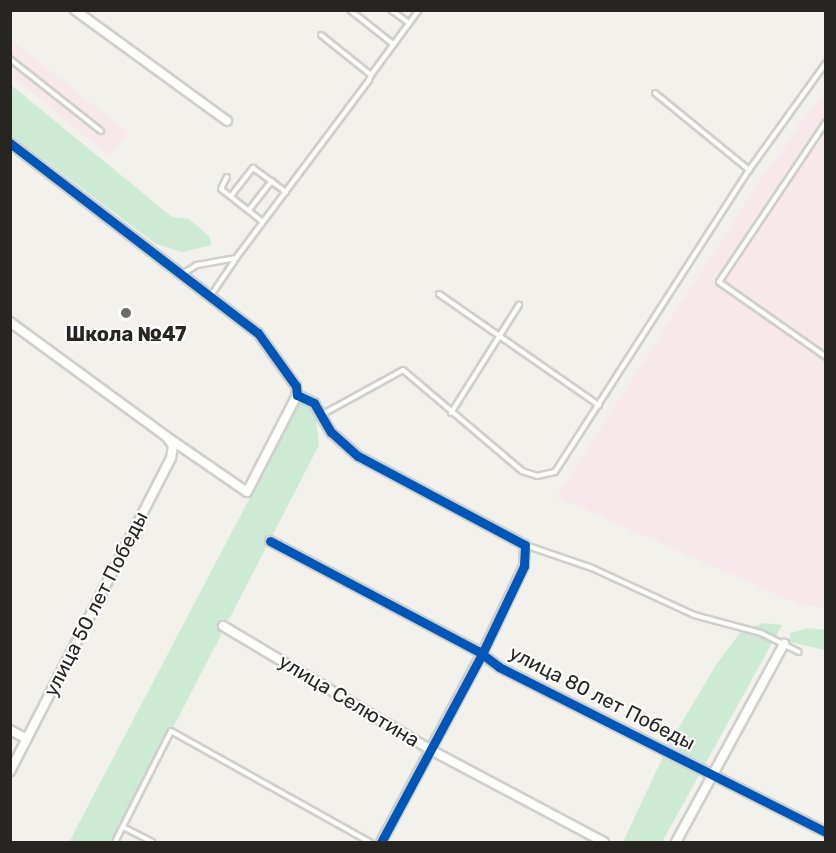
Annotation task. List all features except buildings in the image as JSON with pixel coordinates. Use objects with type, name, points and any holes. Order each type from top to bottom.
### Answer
[{"type":"street","points":[[75,10],[227,121]]},
{"type":"street","points":[[10,143],[212,294],[258,333],[296,386],[297,395],[248,492],[167,437],[10,322]]},
{"type":"street","points":[[297,395],[314,403],[331,432],[366,461],[519,538],[525,545],[524,566],[481,656],[429,749],[381,843]]},
{"type":"street","name":"улица 50 лет Победы","points":[[10,771],[171,458],[173,446],[167,437]]},
{"type":"street","name":"улица 80 лет Победы","points":[[270,541],[478,651],[481,656],[825,832]]},
{"type":"street","name":"улица Селютина","points":[[223,626],[429,749],[604,843]]},
{"type":"street","points":[[676,843],[784,645]]},
{"type":"street","points":[[10,730],[27,738]]},
{"type":"lane","points":[[350,10],[393,44]]},
{"type":"lane","points":[[392,10],[409,23]]},
{"type":"lane","points":[[212,294],[418,10]]},
{"type":"lane","points":[[321,35],[371,75]]},
{"type":"lane","points":[[10,59],[101,131]]},
{"type":"lane","points":[[321,415],[403,370],[522,471],[537,476],[555,472],[565,461],[749,170],[825,63]]},
{"type":"lane","points":[[655,93],[749,170]]},
{"type":"lane","points":[[825,122],[720,282],[825,357]]},
{"type":"lane","points":[[231,196],[253,168],[285,192]]},
{"type":"lane","points":[[227,177],[220,189],[264,222]]},
{"type":"lane","points":[[249,210],[272,181]]},
{"type":"lane","points":[[184,273],[197,265],[236,258]]},
{"type":"lane","points":[[439,294],[497,337],[599,405]]},
{"type":"lane","points":[[451,413],[519,305]]},
{"type":"lane","points":[[525,545],[592,568],[694,615],[761,633],[800,652]]},
{"type":"lane","points":[[115,843],[171,731],[370,843]]},
{"type":"lane","points":[[123,827],[152,843]]},
{"type":"shaded area","points":[[10,39],[128,133],[109,156],[11,75]]},
{"type":"shaded area","points":[[825,91],[825,609],[799,604],[557,497],[759,182]]},
{"type":"green space","points":[[11,85],[172,217],[189,219],[209,236],[212,245],[182,252],[156,244],[11,135]]},
{"type":"green space","points":[[293,403],[309,405],[316,419],[319,445],[114,842],[69,842],[254,490],[255,479]]},
{"type":"green space","points":[[764,623],[782,625],[662,842],[623,842],[669,744],[716,665],[742,630]]},
{"type":"green space","points":[[809,628],[825,630],[825,650],[790,642],[790,633]]},
{"type":"cycle path","points":[[10,143],[258,333],[296,386],[297,395],[314,403],[331,432],[358,456],[525,545],[524,566],[483,652],[381,842]]},
{"type":"cycle path","points":[[270,541],[478,651],[499,667],[826,832]]},
{"type":"place","name":"Школа №47","points":[[126,313]]}]
